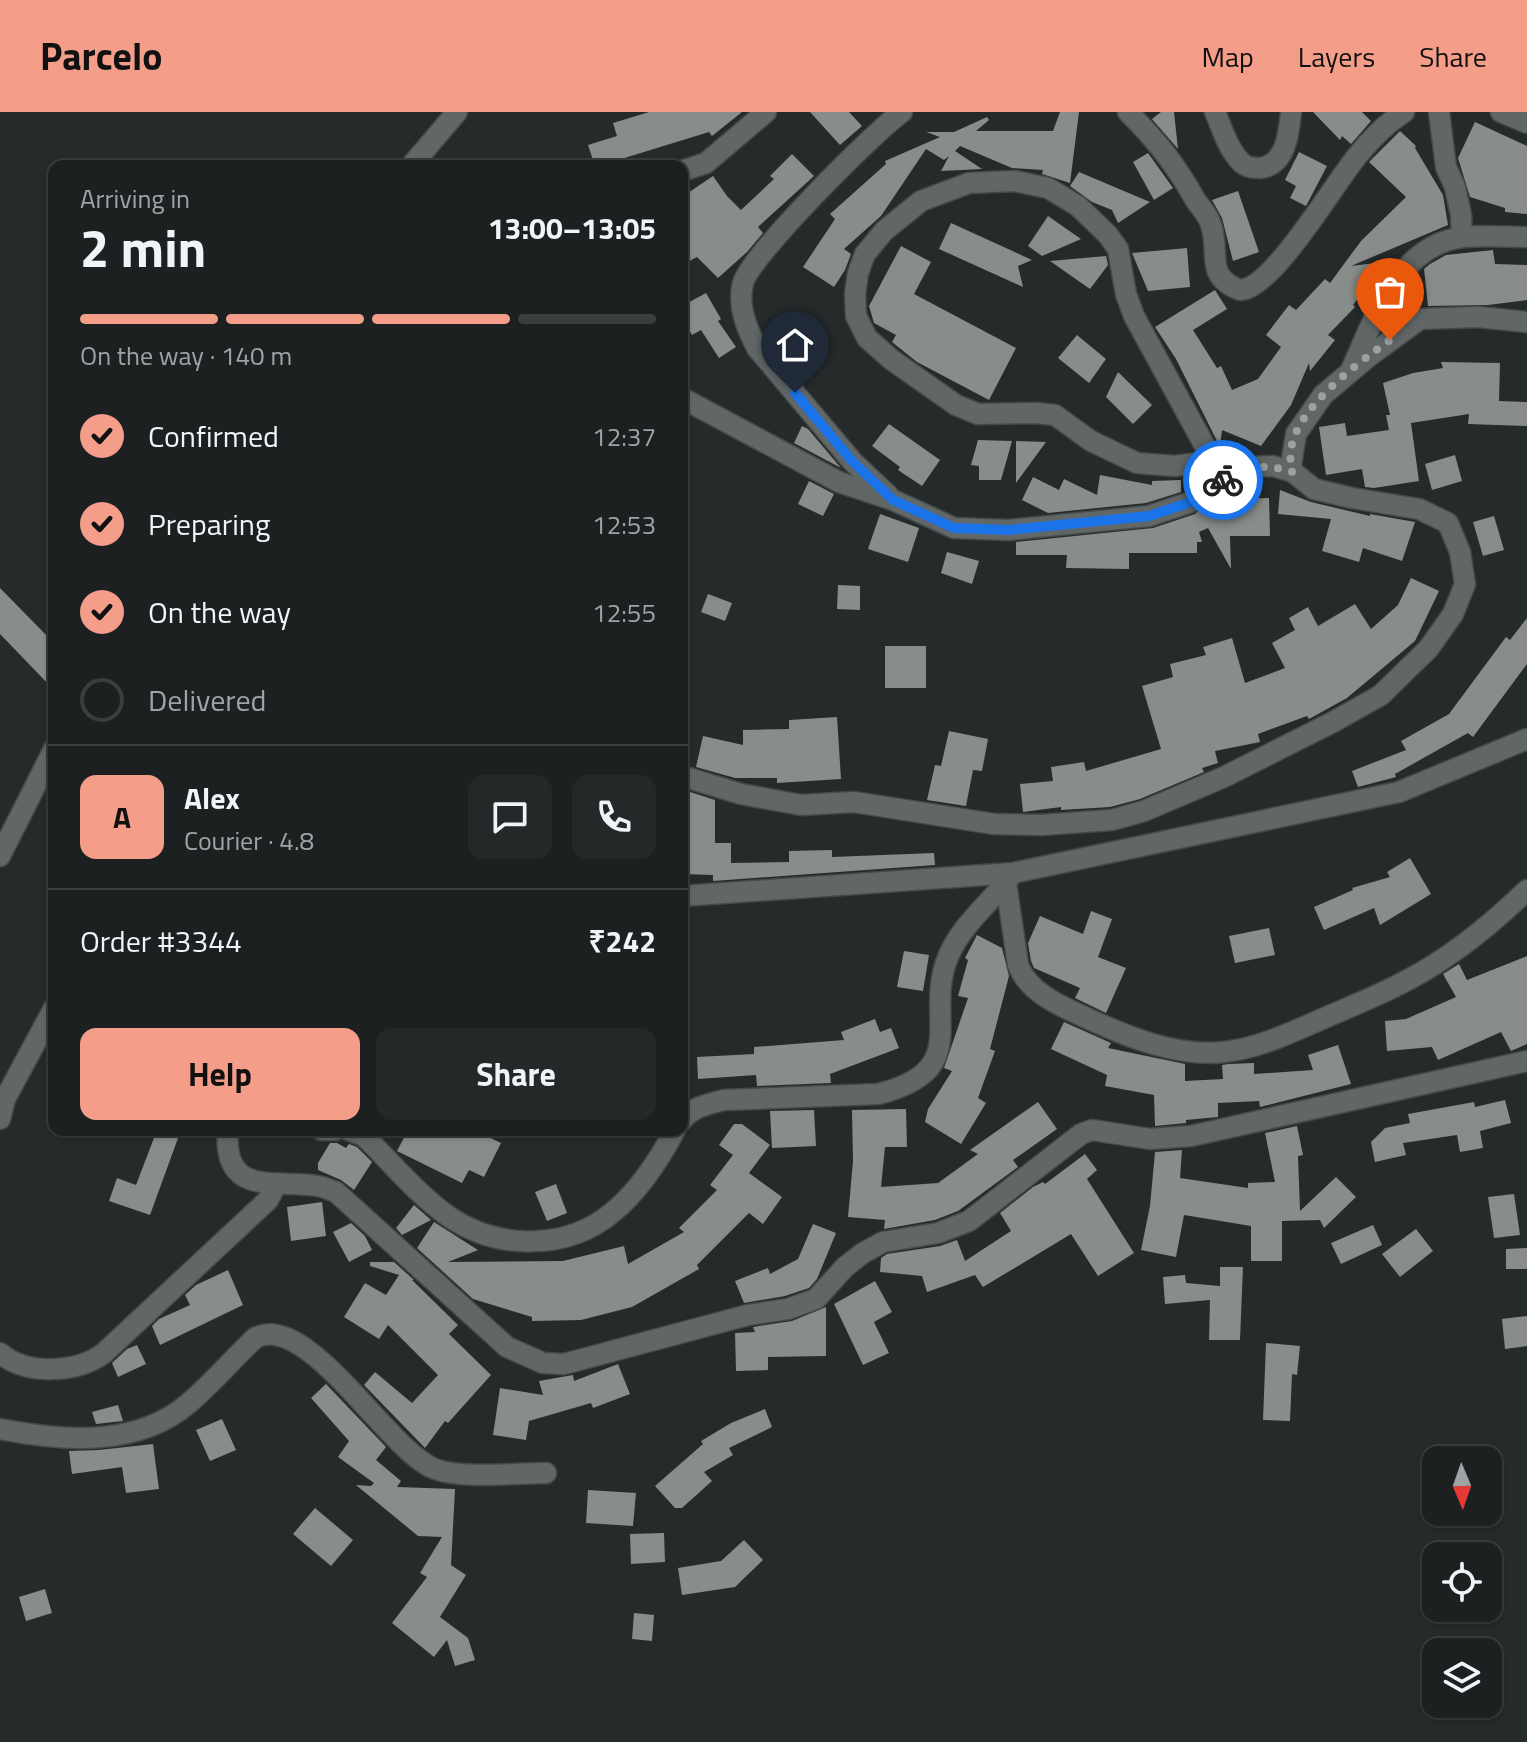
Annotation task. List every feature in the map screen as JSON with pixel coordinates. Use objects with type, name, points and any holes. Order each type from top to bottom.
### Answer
[{"type":"street","points":[[416,160],[457,112]]},
{"type":"street","points":[[688,169],[706,163],[723,152],[766,112]]},
{"type":"street","points":[[893,500],[852,461],[757,348],[747,328],[741,297],[743,281],[778,235],[882,127],[902,112]]},
{"type":"street","points":[[1128,112],[1174,162],[1210,220],[1218,274],[1224,282],[1240,290],[1256,285],[1276,267],[1358,155],[1396,114]]},
{"type":"street","points":[[1215,112],[1229,145],[1243,164],[1254,168],[1276,161],[1285,147],[1291,112]]},
{"type":"street","points":[[1439,112],[1446,167],[1455,187],[1462,237]]},
{"type":"street","points":[[1501,112],[1527,123]]},
{"type":"street","points":[[688,778],[778,802],[801,805],[854,802],[958,820],[1040,825],[1112,820],[1144,811],[1251,763],[1381,695],[1429,648],[1453,614],[1465,584],[1460,552],[1448,523],[1419,509],[1314,489],[1293,472],[1273,466],[1249,467],[1213,461],[1175,466],[1137,463],[1091,441],[1055,415],[978,414],[956,405],[892,360],[867,338],[856,316],[858,273],[865,254],[884,231],[921,201],[969,183],[1015,181],[1048,188],[1078,206],[1118,249],[1126,294],[1134,316],[1213,461]]},
{"type":"street","points":[[1350,372],[1380,306],[1407,265],[1430,247],[1462,237],[1527,237]]},
{"type":"street","points":[[1293,472],[1290,456],[1296,434],[1323,395],[1420,319],[1478,317],[1527,322]]},
{"type":"street","points":[[688,401],[839,482],[893,500],[954,528],[1009,530],[1149,516],[1191,502],[1197,493],[1249,467]]},
{"type":"street","points":[[688,896],[1009,878],[1399,792],[1527,739]]},
{"type":"street","points":[[0,856],[48,761]]},
{"type":"street","points":[[1009,878],[1018,965],[1023,977],[1043,995],[1135,1039],[1178,1050],[1223,1052],[1272,1041],[1373,997],[1431,967],[1475,935],[1527,890]]},
{"type":"street","points":[[688,1113],[724,1100],[878,1094],[898,1089],[920,1077],[935,1059],[942,1033],[943,978],[948,958],[965,929],[1009,878]]},
{"type":"street","points":[[688,908],[776,891]]},
{"type":"street","points":[[0,1119],[5,1099],[48,1019]]},
{"type":"street","points":[[228,1136],[231,1161],[241,1174],[259,1183],[317,1185],[336,1192],[507,1347],[543,1363],[564,1364],[748,1315],[788,1309],[816,1299],[845,1267],[863,1253],[883,1242],[938,1233],[969,1221],[1081,1134],[1092,1130],[1150,1139],[1191,1136],[1527,1061]]},
{"type":"street","points":[[364,1136],[448,1216],[504,1241],[525,1242],[554,1239],[590,1228],[613,1212],[656,1165],[672,1136]]},
{"type":"street","points":[[0,1353],[10,1362],[25,1366],[73,1368],[91,1363],[268,1200],[276,1185]]},
{"type":"street","points":[[0,1429],[48,1438],[74,1439],[107,1437],[145,1429],[187,1405],[263,1333],[275,1334],[312,1352],[420,1462],[448,1472],[546,1473]]},
{"type":"building","points":[[649,112],[742,112],[712,136],[709,132],[618,160],[593,160],[588,145],[617,136],[613,123]]},
{"type":"building","points":[[810,112],[849,112],[862,126],[840,145]]},
{"type":"building","points":[[1060,112],[1079,112],[1070,183],[1042,174],[1043,170],[1012,168],[960,146],[955,151],[982,169],[941,171],[949,156],[944,160],[926,149],[881,216],[844,249],[851,254],[834,287],[803,267],[835,219],[830,214],[886,164],[885,161],[940,137],[926,132],[954,132],[987,117],[989,120],[976,131],[1053,131]]},
{"type":"building","points":[[1161,112],[1174,112],[1178,149],[1152,119]]},
{"type":"building","points":[[1313,112],[1362,112],[1371,121],[1351,144],[1342,136],[1340,140]]},
{"type":"building","points":[[1475,122],[1527,146],[1527,214],[1505,212],[1505,208],[1470,197],[1458,158]]},
{"type":"building","points":[[1400,131],[1416,146],[1443,195],[1448,225],[1351,266],[1384,262],[1353,305],[1355,307],[1328,335],[1335,340],[1310,371],[1309,363],[1291,405],[1261,446],[1222,430],[1220,447],[1176,359],[1155,327],[1215,290],[1227,309],[1193,330],[1217,368],[1221,366],[1232,390],[1258,379],[1281,347],[1266,335],[1289,305],[1296,310],[1325,279],[1330,283],[1361,241],[1406,197],[1369,162]]},
{"type":"building","points":[[1299,152],[1327,166],[1306,206],[1290,198],[1296,186],[1285,180]]},
{"type":"building","points":[[1148,153],[1173,188],[1154,200],[1133,162]]},
{"type":"building","points":[[792,154],[814,176],[758,227],[763,233],[718,278],[697,257],[688,262],[688,193],[713,176],[741,210],[774,179],[770,176]]},
{"type":"building","points":[[1079,172],[1150,202],[1118,223],[1112,210],[1092,202],[1070,186]]},
{"type":"building","points":[[1238,191],[1259,252],[1233,261],[1222,218],[1212,200]]},
{"type":"building","points":[[1048,216],[1081,239],[1042,256],[1028,246]]},
{"type":"building","points":[[951,223],[1032,260],[1018,266],[1023,287],[939,249]]},
{"type":"building","points":[[901,246],[931,262],[914,294],[1016,348],[989,400],[917,362],[892,342],[896,335],[874,323],[869,306]]},
{"type":"building","points":[[1187,248],[1190,287],[1148,291],[1132,253]]},
{"type":"building","points":[[1493,250],[1495,264],[1527,265],[1527,300],[1488,305],[1428,306],[1424,269],[1446,255]]},
{"type":"building","points":[[1106,256],[1108,265],[1090,289],[1050,261]]},
{"type":"building","points":[[706,293],[721,319],[718,321],[736,347],[719,358],[701,330],[692,335],[688,328],[688,303]]},
{"type":"building","points":[[1077,335],[1106,359],[1089,383],[1058,358]]},
{"type":"building","points":[[1441,362],[1500,363],[1499,401],[1527,402],[1527,426],[1468,424],[1469,414],[1411,423],[1419,481],[1374,488],[1365,487],[1362,469],[1326,475],[1319,427],[1345,423],[1347,436],[1389,430],[1386,415],[1390,415],[1383,383],[1413,373],[1443,368]]},
{"type":"building","points":[[1118,372],[1152,405],[1133,424],[1106,397]]},
{"type":"building","points":[[889,424],[940,460],[922,486],[898,470],[900,467],[872,446]]},
{"type":"building","points":[[802,426],[808,429],[841,468],[794,443]]},
{"type":"building","points":[[978,440],[1012,441],[1001,480],[979,480],[979,466],[971,465]]},
{"type":"building","points":[[1016,441],[1046,442],[1016,483]]},
{"type":"building","points":[[1455,455],[1462,481],[1432,490],[1425,464]]},
{"type":"building","points":[[1100,475],[1152,485],[1152,481],[1181,480],[1181,492],[1146,503],[1048,513],[1022,500],[1033,477],[1059,490],[1064,479],[1097,495]]},
{"type":"building","points":[[809,481],[834,494],[823,516],[798,504]]},
{"type":"building","points":[[1280,490],[1311,502],[1370,516],[1415,522],[1402,561],[1363,548],[1359,562],[1322,551],[1331,519],[1278,514]]},
{"type":"building","points":[[1220,496],[1229,496],[1229,499],[1269,498],[1270,536],[1230,536],[1231,569],[1208,528],[1199,532],[1202,542],[1197,542],[1197,553],[1129,553],[1129,569],[1066,568],[1067,555],[1016,555],[1016,542],[1153,528],[1195,514],[1206,503]]},
{"type":"building","points":[[880,514],[919,528],[908,562],[868,549]]},
{"type":"building","points":[[1494,516],[1504,550],[1483,556],[1473,522]]},
{"type":"building","points":[[947,552],[979,561],[972,584],[941,573]]},
{"type":"building","points":[[1411,578],[1439,591],[1415,641],[1347,698],[1309,719],[1307,716],[1258,734],[1260,742],[1215,751],[1218,763],[1202,768],[1204,772],[1140,799],[1110,807],[1061,810],[1061,807],[1023,812],[1020,784],[1053,781],[1051,767],[1084,762],[1086,771],[1161,749],[1142,686],[1173,677],[1170,664],[1206,655],[1203,647],[1232,638],[1245,683],[1285,668],[1272,643],[1295,630],[1289,618],[1308,607],[1318,626],[1355,604],[1371,629],[1398,605]]},
{"type":"building","points":[[838,585],[860,586],[860,610],[837,609]]},
{"type":"building","points":[[0,588],[48,637],[48,684],[0,634]]},
{"type":"building","points":[[708,594],[732,603],[725,621],[701,612]]},
{"type":"building","points":[[1527,618],[1527,664],[1473,737],[1468,733],[1395,774],[1396,777],[1358,787],[1352,771],[1406,750],[1401,741],[1449,714],[1506,637],[1510,640]]},
{"type":"building","points":[[885,646],[926,646],[926,688],[885,688]]},
{"type":"building","points":[[837,717],[841,779],[777,783],[777,778],[735,778],[696,767],[703,736],[743,745],[743,730],[789,729],[789,720]]},
{"type":"building","points":[[949,731],[988,739],[982,771],[973,770],[966,806],[927,800],[935,765],[941,766]]},
{"type":"building","points":[[688,792],[715,800],[715,843],[731,843],[731,863],[789,862],[789,851],[832,850],[832,857],[934,853],[935,865],[713,881],[713,875],[688,874]]},
{"type":"building","points":[[1410,858],[1431,894],[1380,925],[1374,908],[1324,930],[1314,907],[1352,888],[1390,877],[1387,872]]},
{"type":"building","points":[[1091,911],[1112,919],[1098,957],[1126,968],[1106,1013],[1075,998],[1080,988],[1034,968],[1028,943],[1040,916],[1083,934]]},
{"type":"building","points":[[1269,928],[1275,955],[1235,963],[1229,936]]},
{"type":"building","points":[[977,935],[1002,948],[1009,976],[990,1049],[995,1051],[978,1098],[986,1103],[961,1144],[925,1122],[928,1109],[952,1071],[944,1068],[968,998],[958,996],[968,960],[965,958]]},
{"type":"building","points":[[904,951],[929,955],[923,991],[897,987]]},
{"type":"building","points":[[1527,956],[1527,1044],[1511,1051],[1501,1032],[1438,1060],[1432,1047],[1387,1051],[1385,1021],[1406,1019],[1456,997],[1443,974],[1459,964],[1467,980]]},
{"type":"building","points":[[875,1019],[880,1032],[891,1028],[899,1048],[830,1074],[831,1083],[757,1086],[756,1075],[698,1079],[697,1057],[754,1054],[754,1047],[844,1040],[841,1032]]},
{"type":"building","points":[[1064,1022],[1111,1043],[1108,1048],[1185,1064],[1185,1081],[1223,1079],[1222,1065],[1229,1064],[1254,1063],[1254,1074],[1313,1070],[1308,1055],[1338,1045],[1351,1084],[1260,1107],[1259,1101],[1218,1103],[1218,1117],[1155,1126],[1154,1095],[1105,1086],[1107,1075],[1051,1049]]},
{"type":"building","points":[[1505,1100],[1511,1123],[1480,1131],[1483,1148],[1460,1152],[1457,1135],[1403,1143],[1406,1155],[1375,1162],[1371,1142],[1385,1128],[1410,1123],[1408,1114],[1474,1102],[1475,1107]]},
{"type":"building","points":[[1038,1102],[1057,1129],[1013,1160],[1018,1167],[958,1211],[935,1220],[884,1229],[885,1220],[848,1217],[853,1161],[852,1110],[906,1109],[907,1147],[885,1147],[881,1187],[938,1183],[978,1154],[970,1150]]},
{"type":"building","points":[[814,1110],[816,1146],[772,1148],[770,1111]]},
{"type":"building","points":[[734,1124],[742,1124],[770,1145],[749,1173],[782,1197],[763,1224],[749,1213],[697,1265],[699,1269],[632,1307],[581,1320],[532,1321],[532,1317],[473,1299],[417,1248],[434,1222],[478,1250],[448,1262],[563,1261],[624,1246],[628,1264],[684,1232],[679,1228],[717,1190],[710,1185],[733,1155],[719,1145]]},
{"type":"building","points":[[1297,1126],[1303,1155],[1298,1156],[1300,1211],[1336,1177],[1356,1197],[1324,1228],[1320,1220],[1282,1221],[1282,1261],[1251,1261],[1251,1226],[1184,1215],[1176,1257],[1141,1250],[1150,1206],[1155,1152],[1182,1150],[1180,1178],[1248,1188],[1248,1183],[1275,1182],[1265,1133]]},
{"type":"building","points":[[155,1136],[179,1136],[150,1215],[109,1201],[117,1178],[136,1185]]},
{"type":"building","points":[[405,1136],[486,1136],[501,1143],[484,1177],[469,1170],[462,1183],[397,1151]]},
{"type":"building","points":[[330,1143],[346,1148],[349,1144],[357,1147],[372,1162],[354,1190],[341,1180],[318,1170],[318,1163]]},
{"type":"building","points":[[1085,1154],[1097,1170],[1087,1179],[1134,1253],[1098,1276],[1071,1234],[983,1287],[975,1275],[927,1292],[922,1276],[880,1272],[881,1258],[887,1254],[940,1246],[957,1240],[965,1261],[1011,1231],[1000,1213],[1033,1187],[1043,1182],[1045,1184]]},
{"type":"building","points":[[556,1184],[567,1213],[547,1221],[535,1192]]},
{"type":"building","points":[[1514,1194],[1520,1235],[1494,1238],[1488,1197]]},
{"type":"building","points":[[322,1202],[326,1236],[291,1241],[287,1207]]},
{"type":"building","points":[[414,1205],[431,1220],[402,1235],[396,1228]]},
{"type":"building","points":[[351,1223],[365,1236],[372,1250],[349,1262],[333,1232]]},
{"type":"building","points":[[813,1224],[836,1233],[817,1279],[809,1288],[785,1296],[744,1303],[735,1281],[768,1268],[770,1274],[798,1259]]},
{"type":"building","points":[[1373,1225],[1382,1245],[1341,1264],[1331,1243]]},
{"type":"building","points":[[1416,1229],[1433,1251],[1400,1277],[1382,1254]]},
{"type":"building","points":[[1527,1248],[1527,1269],[1506,1269],[1506,1249]]},
{"type":"building","points":[[370,1262],[394,1262],[414,1280],[458,1325],[449,1334],[491,1375],[448,1423],[445,1421],[425,1448],[364,1385],[375,1372],[412,1403],[438,1375],[388,1325],[379,1339],[344,1317],[365,1283],[386,1295],[399,1275],[370,1266]]},
{"type":"building","points":[[1220,1267],[1243,1267],[1240,1340],[1209,1340],[1210,1300],[1165,1304],[1163,1277],[1185,1275],[1186,1283],[1220,1286]]},
{"type":"building","points":[[228,1270],[243,1305],[160,1345],[152,1326],[159,1319],[190,1305],[185,1295],[196,1285]]},
{"type":"building","points":[[875,1281],[892,1312],[874,1322],[889,1353],[863,1365],[834,1304]]},
{"type":"building","points":[[826,1307],[826,1356],[768,1357],[768,1370],[736,1371],[735,1333],[755,1332],[753,1327],[792,1321]]},
{"type":"building","points":[[1527,1316],[1527,1346],[1505,1349],[1502,1319]]},
{"type":"building","points":[[1266,1343],[1300,1346],[1297,1375],[1292,1374],[1290,1421],[1263,1420]]},
{"type":"building","points":[[137,1345],[146,1364],[118,1377],[112,1363],[127,1349]]},
{"type":"building","points":[[618,1364],[630,1394],[593,1408],[591,1403],[529,1421],[526,1440],[493,1435],[500,1388],[543,1395],[539,1381],[573,1375],[574,1381]]},
{"type":"building","points":[[326,1384],[386,1447],[376,1460],[401,1481],[397,1487],[455,1489],[451,1565],[466,1575],[440,1617],[468,1638],[475,1660],[455,1666],[447,1640],[434,1657],[392,1623],[427,1577],[420,1573],[442,1537],[418,1536],[356,1485],[371,1486],[374,1483],[338,1457],[349,1441],[311,1398]]},
{"type":"building","points":[[118,1405],[123,1421],[96,1424],[92,1412]]},
{"type":"building","points":[[765,1409],[772,1427],[729,1448],[733,1455],[704,1472],[712,1481],[682,1508],[675,1508],[655,1486],[703,1444],[701,1441],[731,1423]]},
{"type":"building","points":[[222,1419],[236,1450],[210,1461],[196,1430]]},
{"type":"building","points":[[153,1444],[159,1489],[126,1493],[122,1467],[72,1474],[69,1451]]},
{"type":"building","points":[[588,1490],[636,1493],[633,1526],[586,1523]]},
{"type":"building","points":[[315,1508],[353,1540],[331,1566],[293,1534]]},
{"type":"building","points":[[664,1533],[665,1562],[631,1564],[630,1534]]},
{"type":"building","points":[[744,1540],[763,1560],[735,1587],[682,1595],[678,1568],[721,1561]]},
{"type":"building","points":[[45,1589],[52,1613],[26,1621],[19,1597]]},
{"type":"building","points":[[634,1613],[654,1615],[652,1641],[632,1639]]},
{"type":"way so far","points":[[1223,480],[1249,467],[1273,466],[1293,472],[1290,456],[1303,421],[1323,395],[1390,340]]},
{"type":"route","points":[[795,393],[852,461],[893,500],[954,528],[1009,530],[1149,516],[1191,502],[1197,493],[1223,480]]}]
